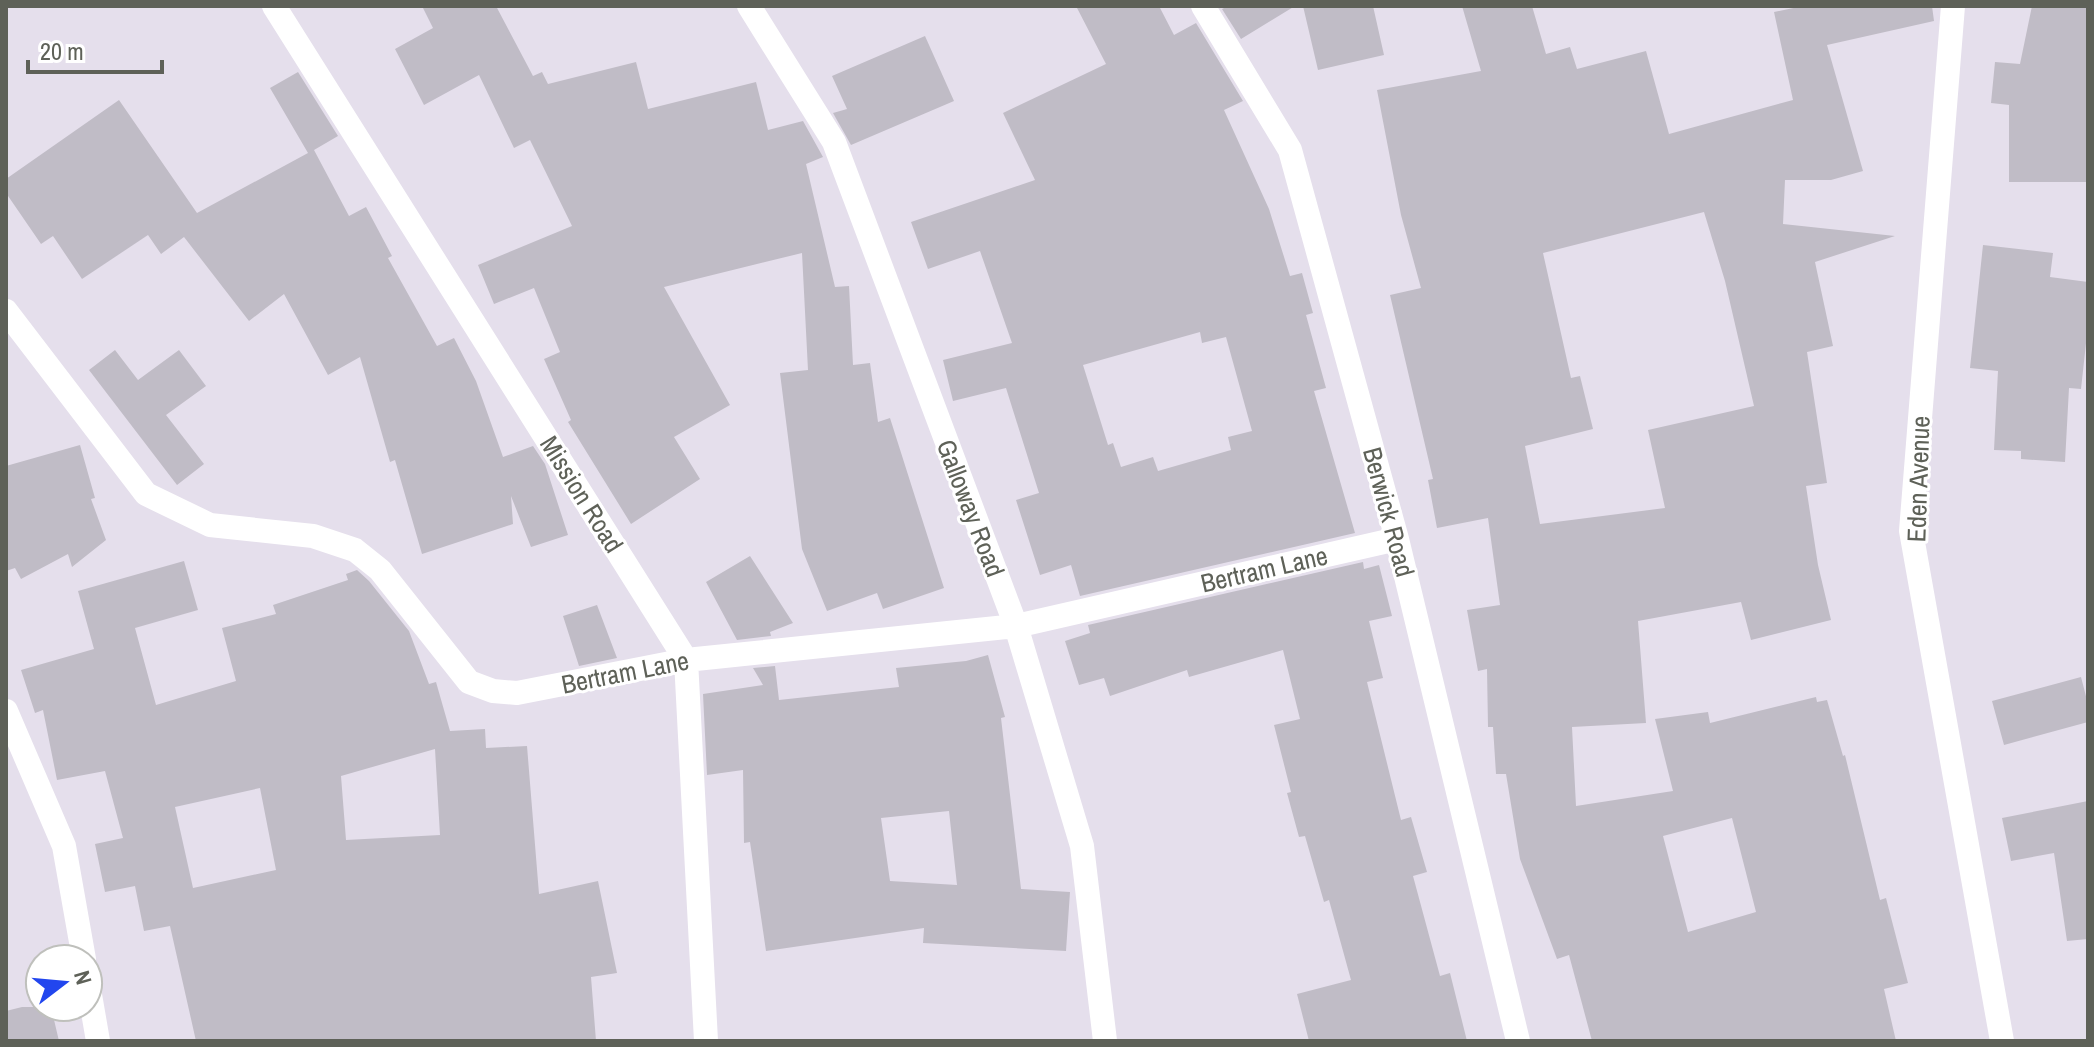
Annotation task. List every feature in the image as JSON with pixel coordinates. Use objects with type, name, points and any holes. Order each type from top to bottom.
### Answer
[{"type":"street","name":"Mission Road","points":[[274,6],[686,660],[706,1041]]},
{"type":"street","name":"Galloway Road","points":[[749,6],[834,142],[1016,626],[1082,846],[1105,1041]]},
{"type":"street","name":"Berwick Road","points":[[1203,6],[1290,150],[1397,539],[1518,1041]]},
{"type":"street","name":"Eden Avenue","points":[[1953,6],[1911,531],[2002,1041]]},
{"type":"street","name":"Bertram Lane","points":[[6,311],[146,494],[210,525],[313,536],[355,550],[380,570],[469,682],[493,691],[517,693],[686,660],[1016,626],[1397,539]]},
{"type":"street","points":[[6,711],[64,846],[81,943]]},
{"type":"building","points":[[422,6],[496,6],[533,76],[542,72],[548,84],[636,62],[648,109],[756,82],[768,130],[803,121],[823,157],[806,164],[835,287],[849,286],[853,365],[870,363],[878,422],[890,418],[944,588],[883,609],[877,593],[827,611],[802,549],[780,373],[808,370],[802,253],[664,287],[730,405],[674,437],[700,479],[631,524],[568,422],[571,420],[544,359],[560,352],[534,288],[494,304],[478,265],[572,226],[530,140],[514,148],[479,75],[424,105],[395,49],[433,28]]},
{"type":"building","points":[[1076,6],[1159,6],[1174,35],[1196,23],[1243,101],[1224,110],[1269,209],[1290,276],[1302,273],[1313,313],[1306,315],[1326,388],[1314,391],[1355,533],[1080,596],[1071,565],[1040,575],[1016,500],[1039,493],[1006,388],[953,401],[943,360],[1012,343],[980,251],[928,269],[911,222],[1035,180],[1003,113],[1106,64]],"holes":[[[1200,332],[1202,343],[1226,337],[1252,431],[1228,437],[1231,450],[1158,471],[1153,457],[1121,467],[1113,443],[1108,445],[1083,365]]]},
{"type":"building","points":[[1228,6],[1295,6],[1241,39],[1222,9]]},
{"type":"building","points":[[1303,6],[1373,6],[1384,55],[1318,70]]},
{"type":"building","points":[[1462,6],[1532,6],[1546,54],[1570,47],[1577,69],[1646,51],[1669,134],[1793,100],[1774,12],[1803,6],[1932,6],[1934,21],[1827,45],[1863,171],[1831,180],[1785,180],[1783,224],[1895,236],[1815,262],[1833,346],[1807,352],[1827,483],[1806,486],[1818,565],[1831,620],[1751,640],[1741,602],[1638,621],[1646,723],[1572,727],[1576,806],[1673,791],[1655,719],[1708,712],[1710,723],[1816,697],[1817,702],[1827,700],[1845,755],[1880,900],[1886,898],[1908,983],[1884,989],[1896,1041],[1592,1041],[1569,955],[1557,959],[1520,859],[1506,774],[1496,774],[1493,727],[1488,727],[1487,669],[1478,671],[1467,610],[1500,605],[1488,518],[1437,528],[1428,480],[1433,479],[1390,295],[1421,288],[1401,215],[1377,90],[1481,71]],"holes":[[[1704,212],[1725,281],[1754,406],[1648,430],[1665,508],[1540,524],[1525,446],[1593,429],[1580,376],[1571,378],[1543,253]],[[1732,818],[1756,912],[1688,932],[1663,836]]]},
{"type":"building","points":[[2032,6],[2088,6],[2088,182],[2009,182],[2009,105],[1991,103],[1995,62],[2020,64]]},
{"type":"building","points":[[925,36],[954,101],[851,145],[833,113],[847,109],[832,76]]},
{"type":"building","points":[[298,72],[338,136],[314,150],[349,216],[366,207],[392,256],[388,258],[437,346],[454,338],[476,381],[503,457],[533,446],[545,464],[568,535],[531,547],[511,496],[513,524],[422,554],[395,460],[390,462],[360,357],[328,375],[284,294],[249,321],[184,237],[161,254],[148,235],[82,279],[53,236],[41,244],[6,193],[6,179],[119,100],[197,213],[308,153],[270,88]]},
{"type":"building","points":[[1983,245],[2053,253],[2050,277],[2088,282],[2088,325],[2081,389],[2069,388],[2065,462],[2021,459],[2021,451],[1994,450],[1998,371],[1970,368]]},
{"type":"building","points":[[115,350],[138,380],[179,350],[206,386],[166,415],[204,464],[177,485],[89,370]]},
{"type":"building","points":[[80,445],[95,498],[91,499],[106,540],[72,567],[68,554],[21,579],[15,568],[6,571],[6,466]]},
{"type":"building","points":[[750,556],[793,623],[770,632],[771,636],[737,640],[706,582]]},
{"type":"building","points":[[184,561],[198,610],[135,628],[156,705],[236,681],[222,628],[276,614],[273,605],[348,580],[346,574],[357,570],[409,631],[429,684],[436,682],[450,731],[485,729],[486,748],[527,746],[539,894],[598,881],[617,973],[591,977],[596,1041],[196,1041],[170,926],[144,931],[135,886],[105,892],[95,844],[123,838],[105,771],[57,780],[43,710],[35,713],[21,670],[94,649],[78,591]],"holes":[[[435,749],[440,835],[346,840],[341,776]],[[260,788],[276,870],[193,888],[175,807]]]},
{"type":"building","points":[[1363,562],[1364,569],[1379,565],[1392,616],[1369,621],[1383,678],[1367,682],[1401,820],[1411,817],[1427,872],[1413,876],[1440,976],[1450,973],[1467,1041],[1309,1041],[1297,994],[1351,980],[1329,900],[1324,902],[1305,836],[1299,837],[1287,793],[1291,792],[1274,725],[1300,719],[1283,650],[1189,677],[1187,670],[1110,696],[1104,678],[1079,685],[1065,641],[1090,633],[1088,625]]},
{"type":"building","points":[[597,605],[617,658],[579,666],[563,616]]},
{"type":"building","points":[[988,655],[1005,717],[1001,718],[1021,889],[1070,892],[1066,951],[923,943],[924,928],[766,951],[750,842],[744,843],[743,770],[707,775],[703,694],[763,685],[753,668],[775,666],[779,700],[899,687],[896,668],[966,661]],"holes":[[[949,811],[957,885],[890,881],[881,818]]]},
{"type":"building","points":[[2081,677],[2088,704],[2088,722],[2004,745],[1992,701]]},
{"type":"building","points":[[2088,801],[2088,939],[2067,941],[2054,853],[2011,861],[2002,818]]},
{"type":"building","points":[[24,1007],[24,1023],[55,1023],[59,1041],[6,1041],[6,1011]]}]
